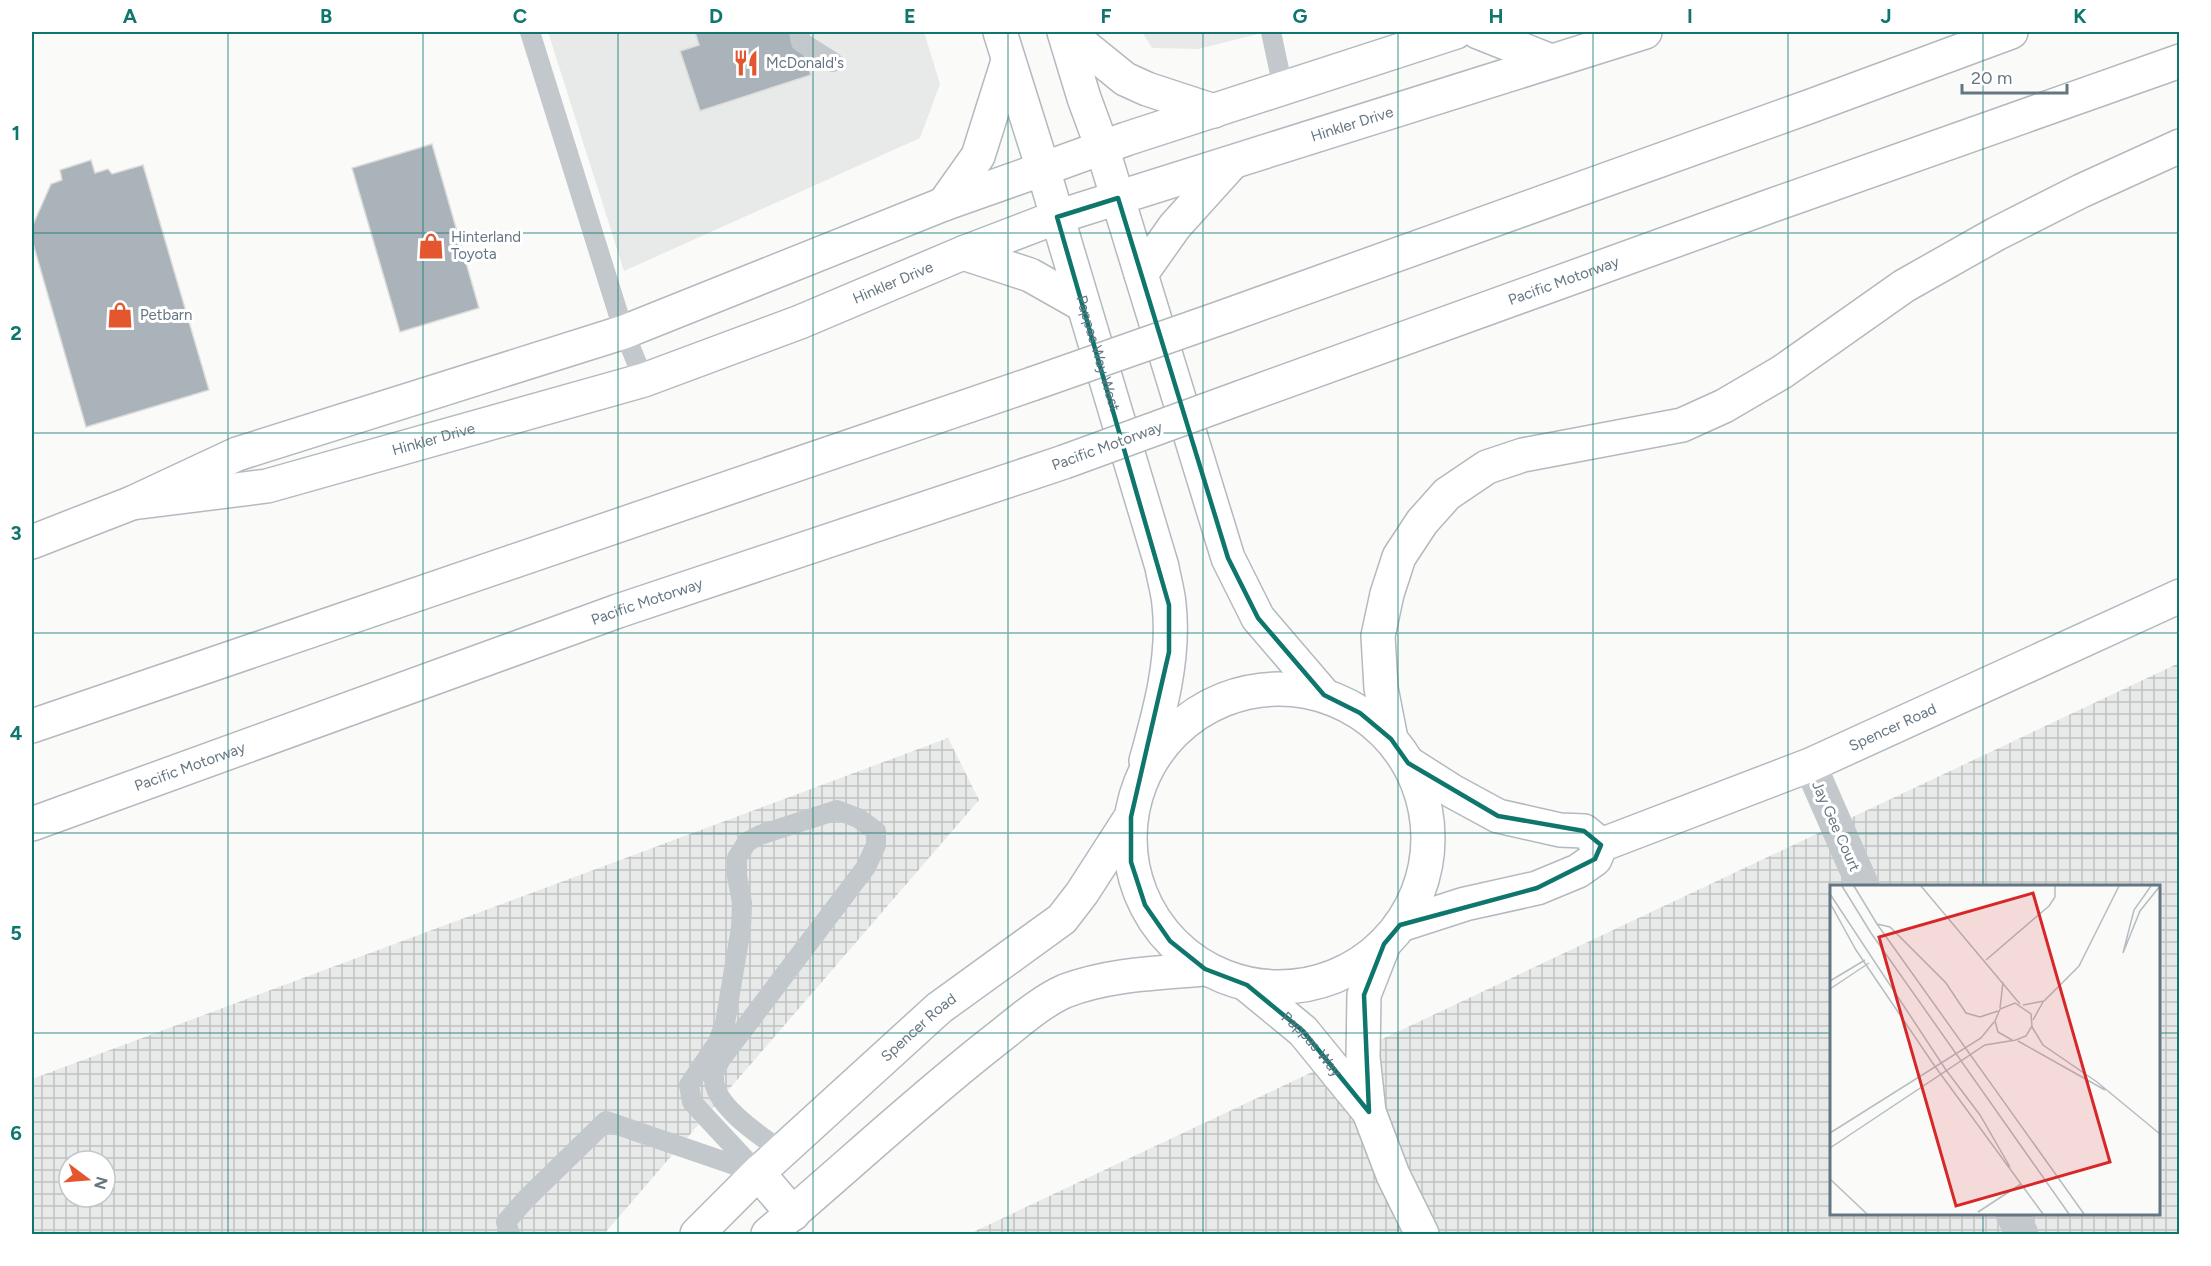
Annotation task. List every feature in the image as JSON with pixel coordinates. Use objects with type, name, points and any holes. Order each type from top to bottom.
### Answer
[{"type":"main road","points":[[1065,32],[1125,79],[1147,89],[1214,111]]},
{"type":"main road","points":[[1065,32],[1228,558],[1258,618],[1324,696]]},
{"type":"main road","name":"Hinkler Drive","points":[[32,542],[132,503],[237,454],[624,332],[944,204],[1102,147],[1456,32]]},
{"type":"main road","points":[[1478,32],[1551,61]]},
{"type":"main road","name":"Hinkler Drive","points":[[132,503],[267,486],[644,380],[800,322],[963,253],[1057,217],[1645,32]]},
{"type":"main road","points":[[32,726],[1226,316],[2011,32]]},
{"type":"main road","points":[[944,204],[978,156],[1004,46]]},
{"type":"main road","name":"Pappas Way West","points":[[1004,46],[1162,567],[1169,604],[1168,662],[1160,711],[1140,783]]},
{"type":"main road","name":"Pacific Motorway","points":[[32,824],[618,611],[1064,462],[1796,197],[2180,61]]},
{"type":"main road","name":"Pappas Way","points":[[1422,1234],[1393,1175],[1369,1112],[1363,1057],[1364,996],[1392,934],[1419,886],[1428,845],[1424,803],[1399,751],[1381,688],[1378,636],[1387,594],[1400,558],[1422,522],[1447,494],[1487,467],[1523,455],[1682,425],[1724,406],[1782,372],[1904,286],[1996,234],[2081,191],[2180,146]]},
{"type":"main road","points":[[1141,274],[1175,226],[1233,162]]},
{"type":"main road","points":[[963,253],[1030,276],[1083,305]]},
{"type":"main road","name":"Spencer Road","points":[[1601,845],[1810,765],[2180,596]]},
{"type":"main road","points":[[1280,688],[1324,696],[1360,713],[1399,751],[1452,791],[1498,816],[1560,830],[1584,831],[1601,845],[1595,860],[1578,871],[1537,888],[1466,904],[1392,934],[1344,973],[1297,987],[1247,985],[1226,979],[1205,969],[1170,941],[1145,905],[1131,862],[1131,817],[1140,783],[1162,745],[1195,714],[1215,704],[1236,695],[1280,688]]},
{"type":"main road","name":"Spencer Road","points":[[697,1234],[758,1173],[939,1008],[1062,919],[1082,893],[1131,817]]},
{"type":"main road","points":[[768,1234],[943,1081],[1037,1008],[1064,992],[1100,981],[1205,969]]},
{"type":"main road","name":"Pappas Way","points":[[1247,985],[1303,1031],[1369,1112]]},
{"type":"main road","points":[[758,1173],[793,1214]]},
{"type":"street","name":"Jay Gee Court","points":[[1810,765],[1863,885]]},
{"type":"street","points":[[2012,1215],[2022,1234]]},
{"type":"lane","points":[[530,32],[624,332],[644,380]]},
{"type":"lane","points":[[798,32],[801,42],[833,62]]},
{"type":"lane","points":[[1271,32],[1284,88]]},
{"type":"lane","points":[[758,1173],[692,1102],[688,1085],[718,1042],[725,1023],[741,928],[742,903],[737,876],[737,858],[747,842],[760,835],[837,810],[858,818],[876,831],[876,845],[866,867],[721,1059],[714,1079],[721,1098],[738,1119],[782,1151]]},
{"type":"lane","points":[[510,1234],[506,1222],[527,1198],[606,1121],[758,1173]]},
{"type":"highlighted area","points":[[1118,198],[1228,558],[1258,618],[1324,695],[1360,713],[1391,739],[1408,763],[1498,816],[1584,831],[1601,845],[1595,859],[1537,888],[1400,925],[1384,944],[1364,995],[1369,1112],[1303,1031],[1247,985],[1205,969],[1170,941],[1145,905],[1131,862],[1131,817],[1169,652],[1169,605],[1057,217]]},
{"type":"shaded area","points":[[548,32],[924,32],[940,84],[920,138],[624,271]]},
{"type":"shaded area","points":[[1142,32],[1266,32],[1198,49],[1152,48]]},
{"type":"shaded area","points":[[2179,663],[2179,1234],[969,1234]]},
{"type":"shaded area","points":[[948,738],[979,800],[604,1234],[32,1234],[32,1079]]},
{"type":"building","name":"McDonald's","points":[[695,32],[797,32],[811,75],[700,111],[680,51],[699,45]]},
{"type":"building","points":[[432,144],[479,308],[400,332],[352,168]]},
{"type":"building","name":"Petbarn","points":[[91,160],[95,173],[108,169],[112,174],[143,165],[209,390],[86,427],[32,240],[32,227],[51,184],[62,180],[60,170]]},
{"type":"place","name":"McDonald's","points":[[746,63]]},
{"type":"place","name":"Hinterland Toyota","points":[[431,246]]},
{"type":"place","name":"Petbarn","points":[[120,315]]}]
